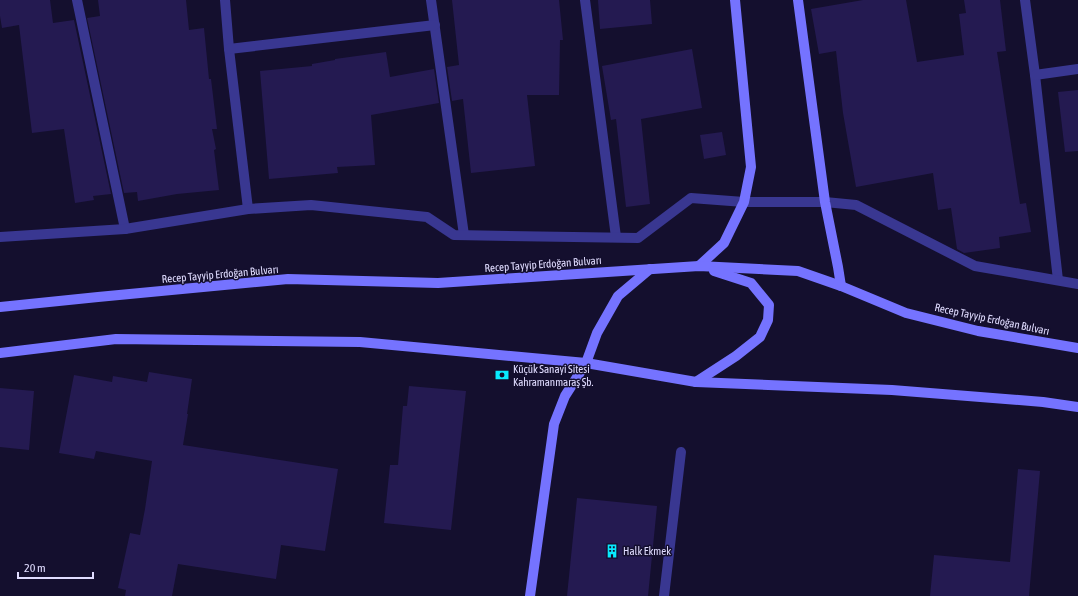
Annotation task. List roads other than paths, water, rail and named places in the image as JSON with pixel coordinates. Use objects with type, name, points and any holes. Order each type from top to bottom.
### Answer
[{"type":"main road","points":[[699,266],[724,243],[744,202],[751,167],[735,0]]},
{"type":"main road","points":[[798,0],[825,202],[841,286]]},
{"type":"main road","points":[[696,382],[736,356],[760,337],[768,320],[769,305],[751,282],[699,266]]},
{"type":"main road","name":"Recep Tayyip Erdoğan Bulvarı","points":[[0,307],[288,279],[438,283],[699,266],[798,271],[841,286],[906,313],[978,331],[1078,348]]},
{"type":"main road","points":[[530,596],[554,424],[565,396],[586,362],[597,334],[618,296],[650,269]]},
{"type":"main road","points":[[0,353],[116,339],[352,342],[586,362],[696,382],[892,390],[1043,402],[1078,407]]},
{"type":"street","points":[[77,0],[125,229]]},
{"type":"street","points":[[225,0],[229,49],[248,209]]},
{"type":"street","points":[[431,0],[464,235]]},
{"type":"street","points":[[585,0],[616,237]]},
{"type":"street","points":[[1025,0],[1058,280]]},
{"type":"street","points":[[229,49],[435,26]]},
{"type":"street","points":[[1035,75],[1078,69]]},
{"type":"street","points":[[0,237],[125,229],[248,209],[311,205],[427,217],[454,235],[638,238],[691,198],[744,202],[825,202],[856,206],[975,266],[1078,284]]},
{"type":"street","points":[[664,596],[681,452]]},
{"type":"place","name":"Küçük Sanayi Sitesi Kahramanmaraş Şb.","points":[[502,375]]},
{"type":"place","name":"Halk Ekmek","points":[[612,551]]}]
